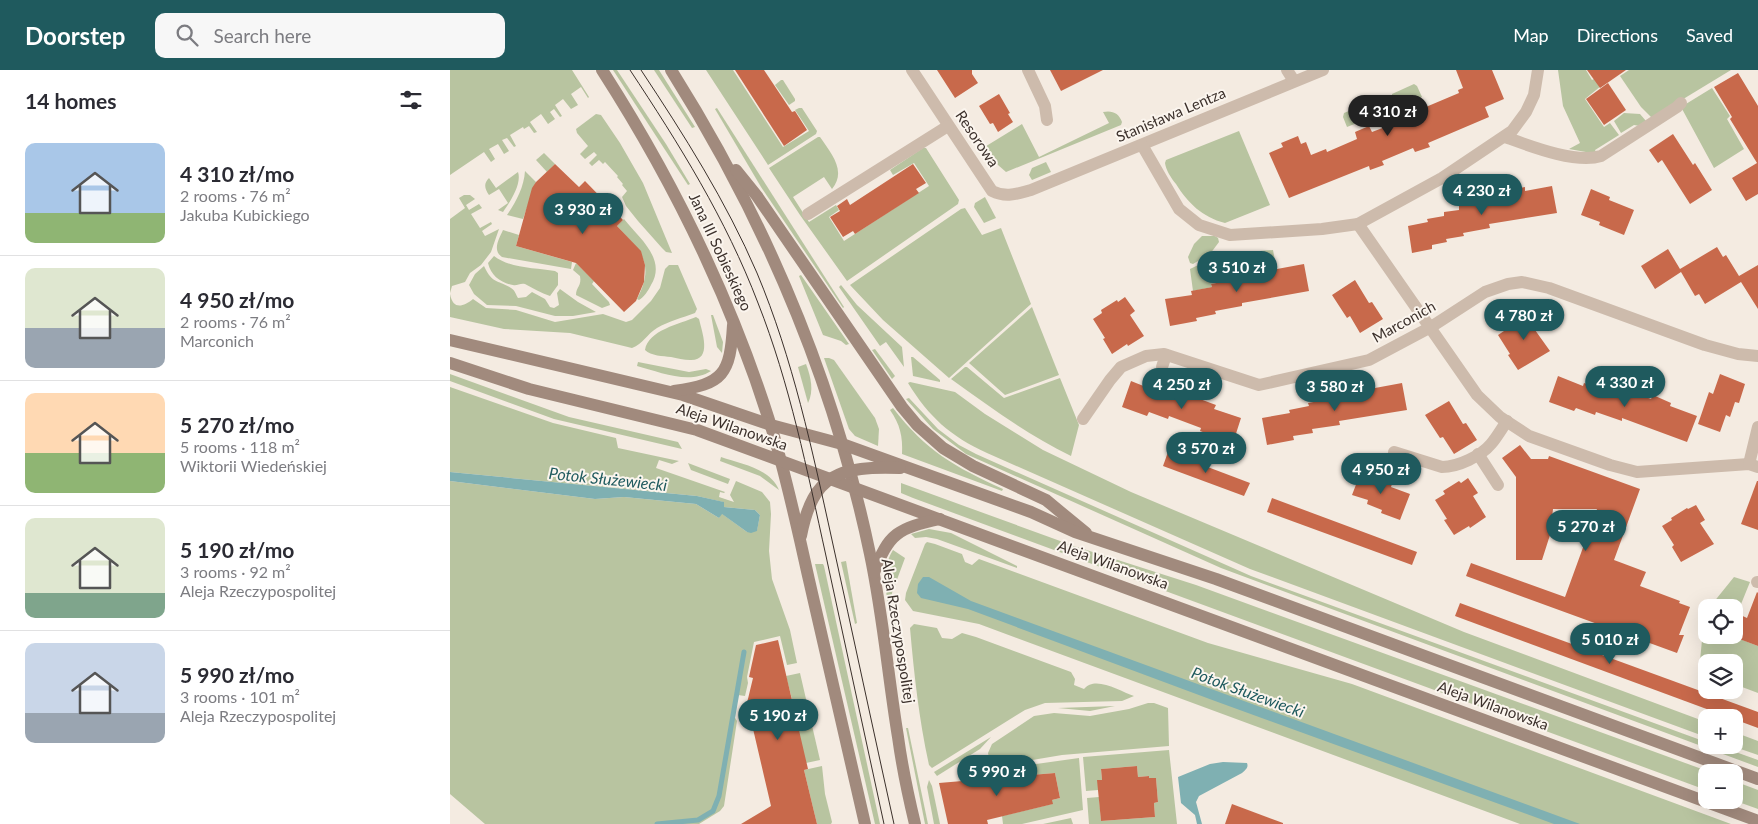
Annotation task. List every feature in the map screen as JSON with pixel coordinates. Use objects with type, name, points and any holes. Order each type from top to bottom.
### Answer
[{"type":"main road","name":"Jana III Sobieskiego","points":[[602,70],[642,133],[673,189],[708,260],[734,320],[771,425],[780,460]]},
{"type":"main road","points":[[671,70],[719,150],[756,221],[794,307],[819,373],[842,444]]},
{"type":"main road","points":[[719,150],[757,196],[917,425],[942,448],[973,466],[1046,500],[1092,538]]},
{"type":"main road","points":[[668,392],[703,386],[720,375],[727,366],[731,354],[734,320]]},
{"type":"main road","name":"Aleja Wilanowska","points":[[450,340],[710,403],[771,425],[842,444],[1031,512],[1092,538],[1216,580],[1758,779]]},
{"type":"main road","name":"Aleja Wilanowska","points":[[450,363],[522,388],[693,428],[1758,821]]},
{"type":"main road","name":"Aleja Rzeczypospolitej","points":[[842,444],[874,573],[887,653],[899,748],[915,824]]},
{"type":"main road","points":[[780,460],[865,824]]},
{"type":"main road","points":[[800,541],[805,516],[811,501],[821,488],[832,479],[850,471],[867,468],[912,469]]},
{"type":"main road","points":[[874,573],[884,549],[896,534],[916,524],[940,518]]},
{"type":"street","name":"Resorowa","points":[[912,70],[992,191],[1002,196],[1009,196],[1031,190]]},
{"type":"street","points":[[1028,70],[1045,106],[1047,120]]},
{"type":"street","points":[[1287,70],[1294,81]]},
{"type":"street","name":"Stanisława Lentza","points":[[1031,190],[1322,70]]},
{"type":"street","points":[[1142,145],[1179,209],[1199,225],[1230,235],[1322,229],[1358,224],[1442,178],[1505,137],[1512,131],[1526,112],[1536,88],[1538,70]]},
{"type":"street","points":[[1505,137],[1543,150],[1582,159],[1592,159],[1609,151],[1678,107],[1681,102]]},
{"type":"street","points":[[808,214],[948,126]]},
{"type":"street","points":[[1358,224],[1478,395],[1506,420],[1529,436],[1610,465],[1637,472],[1754,466],[1758,427]]},
{"type":"street","name":"Marconich","points":[[1083,419],[1121,367],[1146,356],[1161,354],[1164,361],[1259,385],[1369,360],[1431,327],[1485,292],[1508,284],[1522,282],[1549,288],[1705,345],[1738,354],[1758,356]]},
{"type":"street","points":[[1394,452],[1427,463],[1450,467],[1463,464],[1490,446],[1506,420]]},
{"type":"street","points":[[1478,454],[1498,485]]},
{"type":"green space","points":[[450,70],[572,70],[589,97],[581,87],[571,94],[578,105],[571,109],[563,99],[555,105],[562,116],[560,117],[554,109],[550,112],[555,119],[548,124],[541,114],[530,122],[537,132],[534,133],[529,126],[524,129],[523,127],[510,135],[516,146],[514,147],[507,138],[502,140],[509,151],[504,154],[498,144],[489,149],[495,159],[491,162],[484,152],[450,175]]},
{"type":"green space","points":[[613,70],[617,70],[690,184],[688,185]]},
{"type":"green space","points":[[654,70],[659,70],[695,127],[692,128]]},
{"type":"green space","points":[[706,70],[733,70],[783,147],[809,131],[795,110],[799,108],[802,108],[817,131],[816,134],[768,165]]},
{"type":"green space","points":[[1558,70],[1586,70],[1592,80],[1596,78],[1601,86],[1585,99],[1604,127],[1610,123],[1619,135],[1595,150],[1597,154],[1569,149],[1580,143],[1563,106]]},
{"type":"green space","points":[[1629,70],[1731,70],[1652,118],[1641,107],[1620,76]]},
{"type":"green space","points":[[783,80],[795,99],[789,105],[775,85]]},
{"type":"green space","points":[[1414,84],[1417,86],[1422,97],[1397,107],[1392,94]]},
{"type":"green space","points":[[1712,88],[1730,116],[1727,119],[1744,149],[1714,168],[1681,107]]},
{"type":"green space","points":[[1381,98],[1389,110],[1347,127],[1343,117],[1344,113]]},
{"type":"green space","points":[[717,108],[843,308],[761,187],[715,109]]},
{"type":"green space","points":[[1109,111],[1117,114],[1121,119],[1121,125],[1006,172],[982,151],[983,148],[1022,124],[1039,157],[1109,123],[1103,112]]},
{"type":"green space","points":[[1624,113],[1640,114],[1646,121],[1640,126],[1634,125],[1621,133],[1614,121]]},
{"type":"green space","points":[[596,114],[601,115],[643,183],[672,253],[666,252],[662,248],[626,206],[622,197],[627,191],[618,176],[605,162],[603,164],[599,160],[592,166],[589,163],[597,155],[594,152],[585,159],[580,154],[588,146],[576,129]]},
{"type":"green space","points":[[1239,131],[1270,205],[1225,223],[1209,217],[1191,203],[1171,177],[1165,163],[1166,160]]},
{"type":"green space","points":[[820,137],[836,162],[838,176],[836,182],[832,189],[824,177],[793,197],[809,222],[836,205],[839,210],[829,217],[844,241],[929,186],[914,163],[893,175],[890,170],[923,148],[926,148],[959,200],[958,204],[847,281],[769,168]]},
{"type":"green space","points":[[544,153],[555,164],[547,172],[536,160]]},
{"type":"green space","points":[[1046,162],[1051,172],[1032,180],[1029,175],[1032,168]]},
{"type":"green space","points":[[525,171],[536,182],[523,219],[507,215],[519,194]]},
{"type":"green space","points":[[518,172],[517,187],[512,198],[503,212],[498,210],[508,203],[499,189],[489,195],[486,189],[486,182],[489,178],[496,188]]},
{"type":"green space","points":[[464,195],[470,195],[475,199],[466,205],[469,210],[479,204],[482,208],[471,214],[480,228],[491,222],[492,224],[482,231],[485,236],[499,229],[491,252],[481,265],[470,273],[465,282],[452,286],[450,293],[450,219],[465,208],[459,198]]},
{"type":"green space","points":[[985,197],[996,218],[984,223],[974,207],[975,203]]},
{"type":"green space","points":[[965,208],[982,235],[1001,228],[1031,304],[949,378],[883,320],[850,285]]},
{"type":"green space","points":[[624,219],[649,249],[656,266],[651,285],[646,294],[639,300],[637,299],[643,287],[645,267],[643,258],[617,226]]},
{"type":"green space","points":[[503,230],[519,235],[516,246],[572,262],[571,269],[502,257],[497,248]]},
{"type":"green space","points":[[1202,236],[1215,236],[1219,242],[1210,254],[1193,264],[1190,263],[1188,257],[1194,244]]},
{"type":"green space","points":[[1273,250],[1276,266],[1257,269],[1258,272],[1238,276],[1234,253]]},
{"type":"green space","points":[[1221,254],[1226,281],[1211,284],[1212,287],[1193,291],[1190,269]]},
{"type":"green space","points":[[494,256],[515,265],[555,271],[558,273],[558,285],[550,296],[525,284],[514,285],[504,283],[489,268],[488,263]]},
{"type":"green space","points":[[576,263],[594,281],[592,284],[610,305],[602,308],[576,295],[580,284],[580,276],[573,270]]},
{"type":"green space","points":[[669,265],[678,265],[697,309],[695,313],[657,328],[632,348],[570,333],[504,329],[450,317],[450,294],[453,303],[459,306],[473,299],[486,308],[516,310],[555,322],[603,314],[626,322],[632,320],[651,301],[660,288],[665,269]]},
{"type":"green space","points":[[484,266],[493,279],[512,289],[518,298],[526,297],[532,292],[545,299],[550,307],[554,308],[559,305],[557,293],[560,289],[596,312],[573,316],[555,316],[516,306],[487,305],[474,294],[469,285],[475,274]]},
{"type":"green space","points":[[801,275],[849,344],[846,345],[841,341],[823,335],[799,276]]},
{"type":"green space","points":[[841,285],[857,305],[902,347],[904,367],[886,342],[880,346],[839,287]]},
{"type":"green space","points":[[1032,307],[1059,375],[1005,395],[969,363]]},
{"type":"green space","points":[[711,315],[713,315],[723,342],[722,353],[717,347]]},
{"type":"green space","points":[[696,317],[699,319],[704,338],[702,356],[697,359],[688,360],[657,355],[645,350],[647,343],[658,333]]},
{"type":"green space","points":[[875,349],[895,376],[892,379],[872,350]]},
{"type":"green space","points":[[911,357],[940,380],[940,382],[913,376]]},
{"type":"green space","points":[[824,358],[834,360],[875,418],[879,429],[878,446],[855,436],[849,429]]},
{"type":"green space","points":[[638,362],[689,372],[706,369],[711,371],[693,377],[674,376],[637,366]]},
{"type":"green space","points":[[806,364],[811,384],[811,394],[808,403],[798,367]]},
{"type":"green space","points":[[965,367],[1004,398],[1060,378],[1079,425],[1071,456],[1024,430],[951,379]]},
{"type":"green space","points":[[450,374],[569,417],[678,442],[682,449],[554,419],[450,381]]},
{"type":"green space","points":[[908,383],[955,392],[985,414],[1043,450],[1131,492],[1464,632],[1698,719],[1698,734],[1250,569],[987,453],[962,440],[932,416]]},
{"type":"green space","points":[[450,387],[553,423],[616,438],[618,448],[679,461],[672,464],[659,460],[656,468],[725,492],[720,492],[719,497],[734,502],[730,495],[736,481],[762,492],[770,502],[769,551],[772,579],[790,630],[797,663],[787,665],[780,636],[754,642],[745,696],[738,695],[734,716],[737,721],[724,806],[720,811],[699,824],[485,824],[450,794],[450,481],[595,499],[624,497],[696,504],[719,518],[721,513],[747,532],[757,530],[760,515],[755,510],[724,507],[723,502],[697,496],[450,472]]},
{"type":"green space","points":[[909,398],[938,429],[959,445],[976,454],[1251,576],[1698,739],[1698,745],[1221,568],[966,454],[933,429],[906,399]]},
{"type":"green space","points":[[893,408],[917,436],[930,447],[956,465],[1003,489],[1002,491],[902,454],[900,431],[890,410]]},
{"type":"green space","points":[[721,457],[762,472],[775,483],[779,490],[760,476],[720,461]]},
{"type":"green space","points":[[688,463],[730,479],[728,484],[691,470]]},
{"type":"green space","points":[[901,483],[1074,546],[1196,585],[1698,768],[1698,787],[913,498],[901,493]]},
{"type":"green space","points":[[929,529],[951,533],[1017,566],[1017,568],[937,539],[915,538],[911,534]]},
{"type":"green space","points":[[927,542],[962,554],[965,562],[972,565],[979,559],[1208,643],[1352,684],[1731,824],[1520,824],[979,624],[913,611],[905,600],[906,593]]},
{"type":"green space","points":[[893,550],[905,558],[892,593],[892,606],[898,640],[895,640],[888,606],[886,582],[888,560]]},
{"type":"green space","points":[[846,561],[857,623],[855,624],[841,562]]},
{"type":"green space","points":[[815,564],[823,564],[824,566],[880,824],[875,824]]},
{"type":"green space","points":[[1734,577],[1750,582],[1743,599],[1716,599]]},
{"type":"green space","points":[[914,624],[937,628],[942,638],[952,639],[962,633],[976,637],[1071,672],[1075,679],[1074,685],[1084,689],[1094,683],[1108,685],[1134,696],[1122,701],[1045,703],[1025,710],[932,768],[929,765],[917,696],[910,628]]},
{"type":"green space","points":[[1743,640],[1758,646],[1758,693],[1743,687],[1743,654],[1701,654],[1702,644],[1743,644]]},
{"type":"green space","points":[[800,673],[809,712],[798,713],[795,703],[793,703],[786,676]]},
{"type":"green space","points":[[1148,703],[1168,708],[1169,746],[1062,755],[991,767],[988,753],[992,744],[1034,716],[1054,713],[1090,716],[1129,709]]},
{"type":"green space","points":[[1115,706],[1090,711],[1058,708]]},
{"type":"green space","points":[[810,717],[820,760],[806,763],[793,721]]},
{"type":"green space","points":[[906,728],[908,728],[928,824],[925,824]]},
{"type":"green space","points":[[1743,735],[1758,741],[1758,755],[1743,750]]},
{"type":"green space","points":[[991,737],[980,749],[937,776],[934,772]]},
{"type":"green space","points":[[1169,750],[1177,824],[1089,824],[1087,798],[1099,797],[1101,821],[1155,817],[1154,803],[1158,802],[1156,778],[1149,778],[1149,776],[1138,777],[1137,766],[1101,769],[1102,780],[1098,780],[1098,790],[1086,791],[1083,757]]},
{"type":"green space","points":[[1723,754],[1741,754],[1758,760],[1758,767]]},
{"type":"green space","points":[[979,756],[982,759],[984,769],[963,771],[962,767]]},
{"type":"green space","points":[[1079,758],[1083,810],[1022,824],[1003,824],[1002,816],[1052,804],[1052,800],[1060,798],[1055,773],[1031,775],[1029,765]]},
{"type":"green space","points":[[1024,765],[1026,775],[993,778],[992,771]]},
{"type":"green space","points":[[822,766],[831,824],[817,824],[804,770]]},
{"type":"green space","points":[[929,780],[940,824],[934,824],[927,787]]},
{"type":"green space","points":[[1743,784],[1758,790],[1758,809],[1743,804]]},
{"type":"green space","points":[[1071,818],[1073,824],[1043,824]]},
{"type":"water","points":[[450,472],[697,496],[724,502],[724,507],[755,510],[760,515],[757,531],[751,533],[722,514],[719,518],[696,504],[624,497],[595,499],[450,481]]},
{"type":"water","points":[[923,577],[929,577],[971,601],[1580,824],[1554,824],[968,609],[921,598],[917,593],[918,584]]},
{"type":"water","points":[[1223,762],[1247,763],[1247,766],[1242,773],[1199,796],[1196,802],[1202,824],[1197,824],[1195,815],[1181,803],[1178,777],[1210,764]]},
{"type":"building","points":[[735,70],[764,70],[792,112],[795,111],[807,130],[784,146]]},
{"type":"building","points":[[937,70],[972,70],[972,74],[978,83],[955,98]]},
{"type":"building","points":[[1050,70],[1103,70],[1061,91]]},
{"type":"building","points":[[1456,70],[1492,70],[1504,99],[1485,107],[1489,117],[1428,143],[1430,147],[1415,152],[1413,148],[1382,161],[1384,165],[1370,170],[1369,166],[1289,198],[1269,153],[1283,147],[1281,143],[1298,136],[1301,144],[1306,142],[1311,155],[1326,149],[1327,152],[1357,139],[1355,132],[1369,126],[1372,132],[1401,121],[1398,113],[1413,108],[1414,112],[1459,93],[1458,90],[1463,88]]},
{"type":"building","points":[[1587,70],[1626,70],[1600,88]]},
{"type":"building","points":[[1738,73],[1758,106],[1758,194],[1746,201],[1732,178],[1757,163],[1730,119],[1732,117],[1714,87]]},
{"type":"building","points":[[1608,83],[1626,110],[1604,125],[1586,99]]},
{"type":"building","points":[[999,94],[1013,122],[998,132],[993,123],[990,124],[979,106]]},
{"type":"building","points":[[1673,134],[1712,190],[1690,204],[1662,160],[1658,163],[1649,150]]},
{"type":"building","points":[[555,164],[579,187],[585,181],[623,220],[617,226],[641,251],[645,265],[644,282],[636,301],[624,312],[576,263],[516,246],[532,188]]},
{"type":"building","points":[[913,164],[926,183],[916,189],[919,193],[855,234],[853,231],[843,237],[830,217],[840,211],[837,206],[847,199],[850,205]]},
{"type":"building","points":[[1552,186],[1557,213],[1489,224],[1490,228],[1463,233],[1464,236],[1446,239],[1447,242],[1432,245],[1432,249],[1412,253],[1408,226],[1428,222],[1427,219],[1444,216],[1444,212],[1459,210],[1459,206],[1486,201],[1485,198],[1506,194],[1505,191],[1525,187],[1525,191]]},
{"type":"building","points":[[1591,189],[1610,197],[1609,200],[1634,210],[1624,235],[1599,225],[1600,222],[1581,215]]},
{"type":"building","points":[[1717,247],[1723,257],[1726,255],[1739,276],[1758,265],[1758,309],[1741,282],[1705,304],[1699,294],[1695,296],[1681,272],[1655,289],[1641,266],[1668,249],[1680,269]]},
{"type":"building","points":[[1304,264],[1309,291],[1242,303],[1242,306],[1215,311],[1216,314],[1196,318],[1197,321],[1170,326],[1165,299],[1192,295],[1191,291],[1212,287],[1211,284],[1238,279],[1237,276],[1258,272],[1257,269],[1277,266],[1277,269]]},
{"type":"building","points":[[1355,280],[1369,303],[1372,302],[1383,319],[1360,333],[1350,316],[1347,318],[1332,295]]},
{"type":"building","points":[[1125,297],[1135,311],[1130,315],[1144,336],[1112,354],[1093,319],[1102,313],[1101,310]]},
{"type":"building","points":[[1531,312],[1540,327],[1535,330],[1550,351],[1518,370],[1498,335],[1507,329],[1506,326]]},
{"type":"building","points":[[1720,374],[1745,384],[1739,403],[1735,402],[1730,417],[1726,415],[1720,432],[1698,424],[1709,392],[1713,394]]},
{"type":"building","points":[[1558,376],[1583,386],[1584,383],[1603,390],[1605,386],[1630,395],[1632,392],[1651,399],[1653,395],[1671,403],[1670,406],[1697,416],[1687,442],[1622,418],[1622,421],[1596,412],[1595,415],[1576,408],[1574,411],[1549,402]]},
{"type":"building","points":[[1131,381],[1156,391],[1158,388],[1182,396],[1181,392],[1216,405],[1214,409],[1241,418],[1233,443],[1200,431],[1201,428],[1169,416],[1168,419],[1149,412],[1147,416],[1122,407]]},
{"type":"building","points":[[1402,383],[1407,410],[1339,421],[1340,425],[1312,429],[1313,433],[1293,436],[1294,440],[1267,445],[1262,418],[1290,413],[1289,410],[1309,406],[1308,403],[1335,398],[1335,395],[1355,391],[1355,387],[1374,384],[1375,388]]},
{"type":"building","points":[[1449,401],[1463,424],[1466,423],[1477,440],[1454,454],[1443,437],[1440,438],[1425,415]]},
{"type":"building","points":[[1520,445],[1531,459],[1548,459],[1549,456],[1640,489],[1614,560],[1646,572],[1640,586],[1680,601],[1679,603],[1690,607],[1679,635],[1684,635],[1677,653],[1466,576],[1471,563],[1565,597],[1597,509],[1553,509],[1550,535],[1542,560],[1516,560],[1516,477],[1502,458]]},
{"type":"building","points":[[1168,452],[1250,483],[1244,496],[1163,466]]},
{"type":"building","points":[[1362,469],[1377,474],[1376,478],[1392,484],[1391,487],[1410,494],[1400,520],[1381,513],[1382,510],[1367,504],[1368,500],[1352,495]]},
{"type":"building","points":[[1468,478],[1478,493],[1473,496],[1486,517],[1470,528],[1469,526],[1454,535],[1444,520],[1447,519],[1435,500],[1445,494],[1443,491]]},
{"type":"building","points":[[1758,481],[1758,530],[1741,524]]},
{"type":"building","points":[[1272,498],[1417,552],[1412,565],[1267,512]]},
{"type":"building","points":[[1696,505],[1705,520],[1700,523],[1714,544],[1681,562],[1672,547],[1674,545],[1662,526],[1687,508]]},
{"type":"building","points":[[1757,592],[1758,646],[1743,640],[1743,616],[1747,618]]},
{"type":"building","points":[[1460,603],[1698,690],[1698,699],[1722,699],[1758,712],[1758,728],[1743,722],[1743,709],[1707,709],[1455,616]]},
{"type":"building","points":[[778,640],[808,769],[804,770],[817,824],[741,824],[771,806],[747,703],[753,678],[749,677],[756,645]]},
{"type":"building","points":[[1137,766],[1138,777],[1149,776],[1149,778],[1156,778],[1158,802],[1154,803],[1155,817],[1101,821],[1097,780],[1102,780],[1101,769]]},
{"type":"building","points":[[1055,773],[1060,798],[1052,800],[1053,804],[987,820],[988,824],[948,824],[939,783]]},
{"type":"building","points":[[1232,804],[1283,823],[1283,824],[1225,824]]},
{"type":"waterway","points":[[657,824],[698,820],[713,811],[719,796],[744,652]]},
{"type":"tram line","points":[[630,70],[684,154],[716,212],[745,272],[769,334],[789,396],[805,460],[884,824]]},
{"type":"tram line","points":[[641,70],[718,194],[745,246],[770,305],[791,371],[817,472],[894,824]]},
{"type":"water label","name":"Potok Służewiecki","points":[[608,479]]},
{"type":"water label","name":"Potok Służewiecki","points":[[1248,692]]}]
